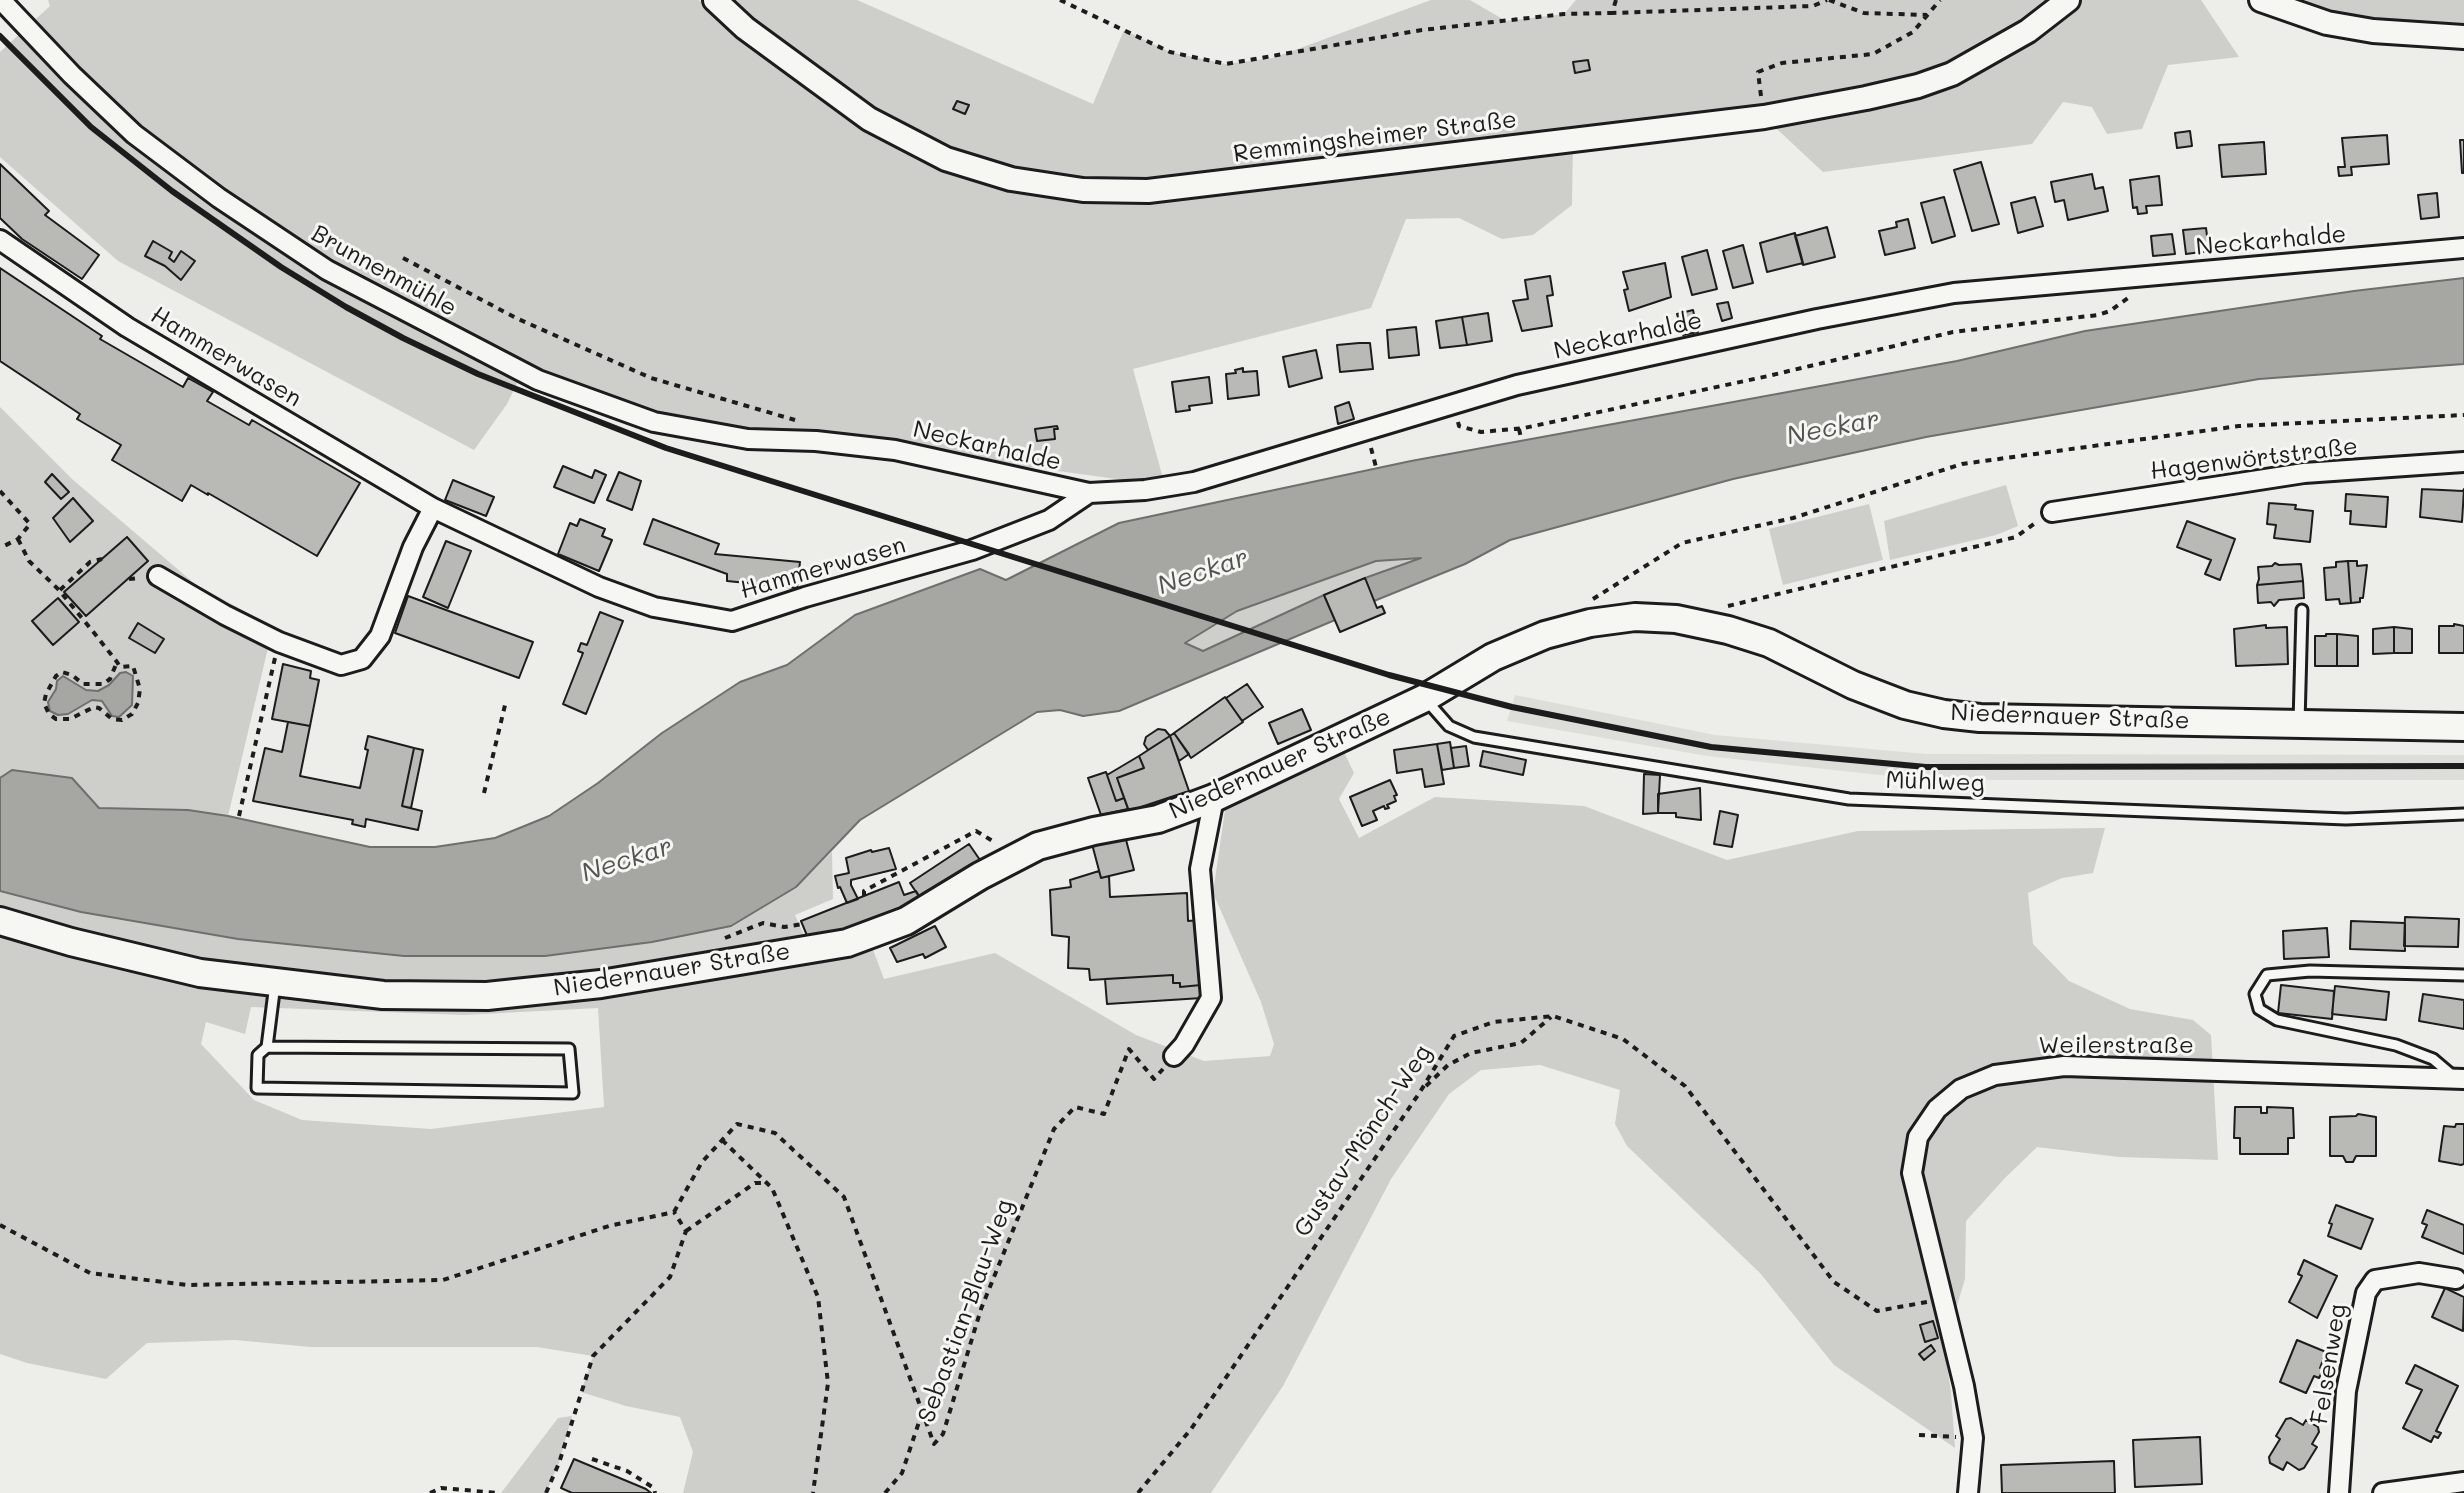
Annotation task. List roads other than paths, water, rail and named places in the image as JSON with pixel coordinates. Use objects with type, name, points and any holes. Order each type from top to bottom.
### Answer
[{"type":"main road","name":"Niedernauer Straße","points":[[0,921],[71,942],[200,973],[383,995],[487,996],[601,984],[847,943],[906,921],[980,876],[1038,846],[1158,819],[1214,798],[1425,698],[1493,657],[1545,635],[1590,623],[1635,617],[1676,619],[1728,630],[1769,643],[1853,685],[1905,705],[1944,714],[1980,718],[2464,727]]},
{"type":"street","name":"Remmingsheimer Straße","points":[[715,0],[757,37],[869,119],[946,159],[1011,179],[1083,190],[1148,191],[1764,117],[1866,98],[1918,86],[1952,74],[2028,31],[2068,0]]},
{"type":"street","points":[[2261,0],[2327,23],[2373,31],[2464,37]]},
{"type":"street","name":"Brunnenmühle","points":[[9,3],[134,134],[219,198],[327,270],[538,380],[654,422],[748,439],[823,442]]},
{"type":"street","name":"Hammerwasen","points":[[0,240],[127,327],[433,508],[599,587],[654,607],[732,621],[972,550],[1049,520],[1089,493]]},
{"type":"street","name":"Neckarhalde","points":[[823,442],[895,450],[1089,493],[1145,490],[1194,482],[1532,382],[1817,319],[1954,293],[2464,248]]},
{"type":"street","name":"Hagenwörtstraße","points":[[2052,512],[2304,473],[2464,462]]},
{"type":"street","points":[[158,576],[279,642],[341,665],[362,659],[380,636],[413,547],[433,508]]},
{"type":"street","points":[[1174,1056],[1184,1045],[1211,998],[1200,869],[1214,798]]},
{"type":"street","name":"Weilerstraße","points":[[1968,1493],[1973,1438],[1964,1386],[1912,1173],[1918,1137],[1937,1109],[1961,1089],[1995,1075],[2064,1066],[2460,1079]]},
{"type":"street","name":"Felsenweg","points":[[2339,1493],[2346,1391],[2366,1293],[2375,1280],[2419,1273],[2456,1279]]},
{"type":"street","points":[[2383,1493],[2464,1482]]},
{"type":"lane","points":[[2299,724],[2302,610]]},
{"type":"lane","name":"Mühlweg","points":[[1425,698],[1449,726],[1474,737],[1849,799],[2346,819],[2464,814]]},
{"type":"lane","points":[[2460,1079],[2433,1059],[2396,1045],[2277,1020],[2259,1009],[2255,994],[2267,975],[2310,971],[2464,975]]},
{"type":"lane","points":[[267,1047],[569,1049],[573,1093],[257,1088],[258,1055],[267,1047],[275,984]]},
{"type":"water","name":"Neckar","points":[[2464,278],[2464,364],[2259,379],[1926,437],[1733,479],[1510,540],[1465,564],[1374,601],[1365,578],[1421,558],[1376,561],[1237,611],[1185,643],[1203,651],[1324,595],[1335,620],[1119,711],[1083,716],[1060,710],[1037,712],[860,820],[796,887],[731,926],[652,942],[545,956],[404,956],[238,939],[81,912],[0,891],[0,778],[12,770],[72,778],[99,808],[188,810],[370,847],[435,847],[495,838],[549,816],[598,783],[662,733],[740,682],[787,665],[855,615],[980,569],[1006,580],[1119,523],[1411,461],[1957,361],[2085,331]]},
{"type":"water","points":[[120,673],[133,676],[132,705],[119,717],[112,716],[102,701],[92,700],[68,714],[58,715],[50,711],[48,702],[57,681],[63,676],[86,690],[98,691]]},
{"type":"railway","points":[[0,36],[91,127],[172,191],[281,267],[346,307],[478,374],[666,448],[1389,675],[1512,707],[1711,747],[1926,767],[2464,766]]}]
